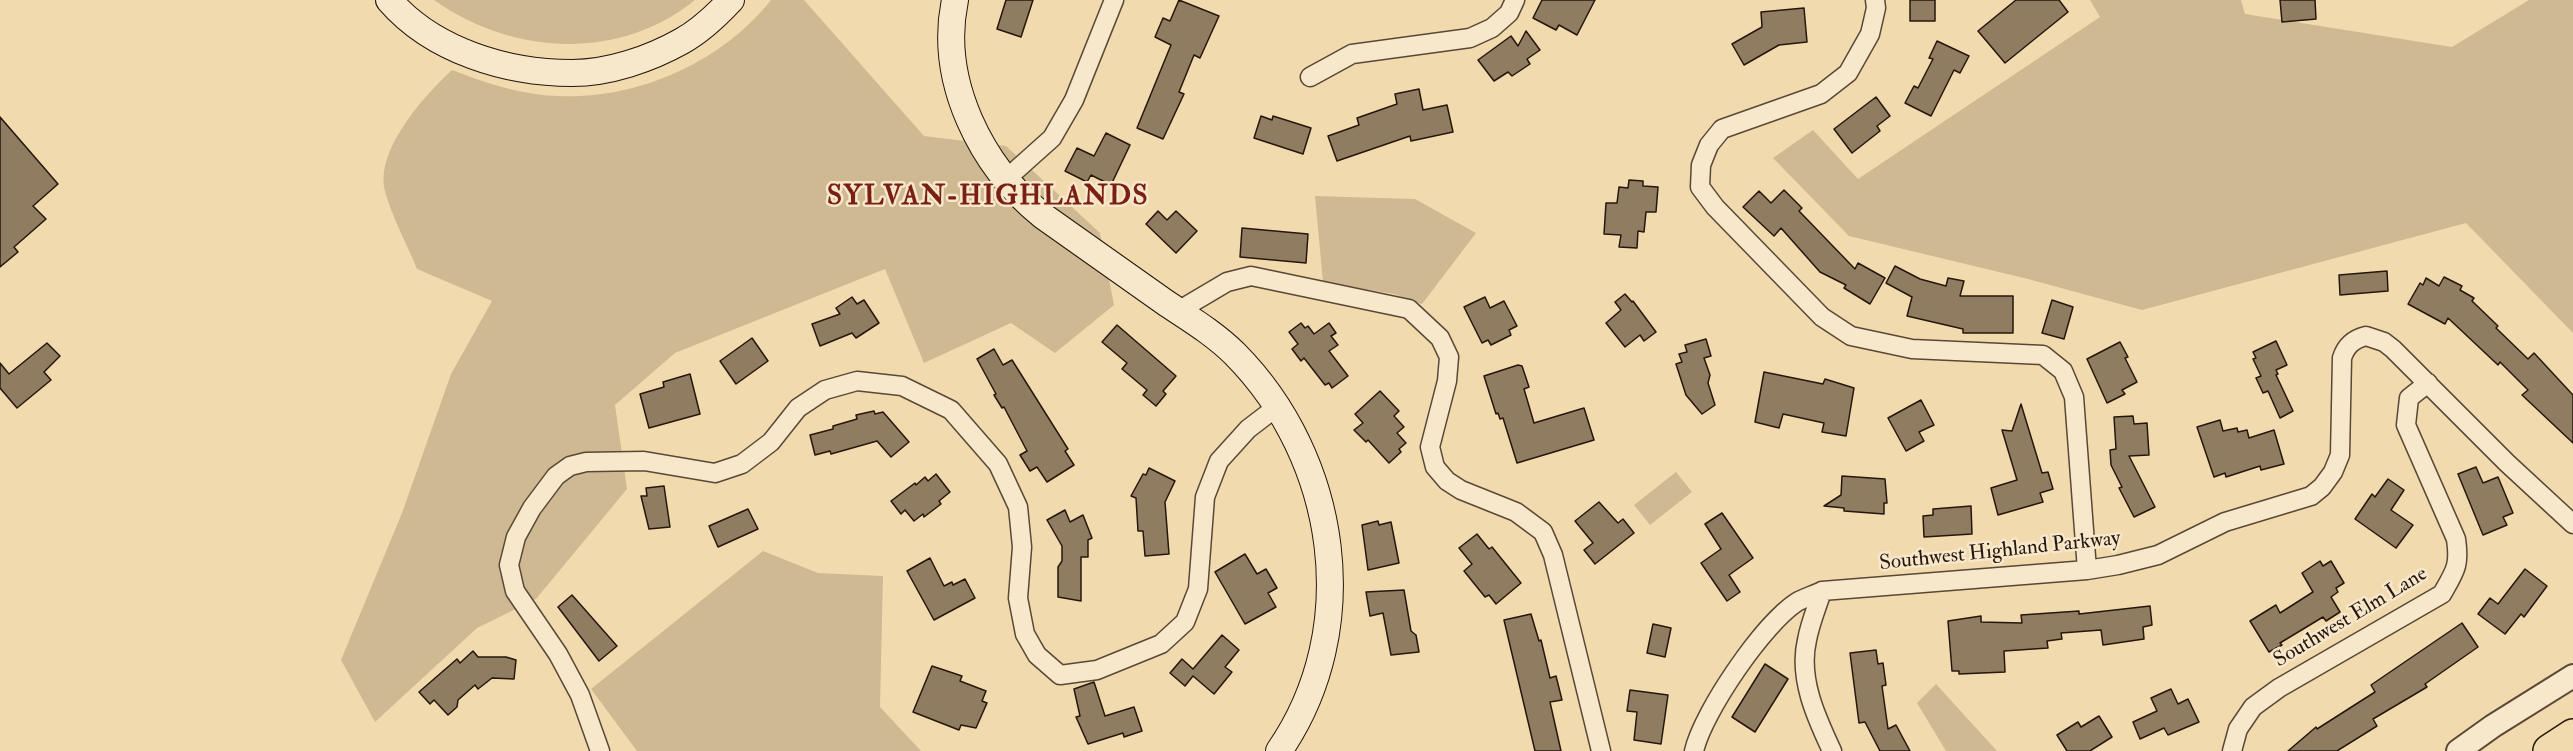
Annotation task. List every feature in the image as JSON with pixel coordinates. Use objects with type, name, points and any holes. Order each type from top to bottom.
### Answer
[{"type":"highway","points":[[2550,751],[2573,736]]},
{"type":"main road","points":[[390,0],[407,16],[454,48],[514,68],[573,73],[606,69],[664,50],[698,30],[731,0]]},
{"type":"main road","points":[[955,0],[950,44],[956,78],[977,136],[991,162],[1024,201],[1043,216],[1221,340],[1235,353],[1278,406],[1300,447],[1327,528],[1331,592],[1326,639],[1314,684],[1296,724],[1279,751]]},
{"type":"street","points":[[1005,180],[1052,138],[1074,100],[1114,0]]},
{"type":"street","points":[[1310,77],[1352,54],[1470,38],[1492,28],[1509,13],[1515,0]]},
{"type":"street","points":[[1875,0],[1876,8],[1870,34],[1848,73],[1821,94],[1722,129],[1709,145],[1701,165],[1700,187],[1715,207],[1822,317],[1851,336],[1912,349],[2043,355],[2063,371],[2074,397],[2087,570]]},
{"type":"street","points":[[1178,311],[1227,282],[1251,276],[1408,309],[1440,338],[1449,357],[1446,381],[1430,447],[1435,467],[1454,486],[1516,512],[1543,532],[1553,555],[1601,751]]},
{"type":"street","name":"Southwest Highland Parkway","points":[[1694,751],[1715,700],[1777,620],[1797,602],[1822,591],[2087,570],[2118,565],[2158,555],[2225,522],[2295,503],[2311,496],[2334,472],[2340,455],[2342,358],[2350,343],[2358,338],[2366,336],[2384,342],[2507,463],[2573,524]]},
{"type":"street","points":[[600,751],[580,695],[558,654],[515,591],[509,565],[516,537],[532,508],[556,476],[570,466],[586,462],[644,461],[715,473],[742,464],[771,441],[798,408],[825,390],[857,381],[902,386],[951,410],[998,464],[1018,507],[1022,547],[1018,597],[1025,634],[1036,655],[1060,675],[1097,670],[1161,644],[1185,622],[1198,589],[1205,497],[1219,461],[1248,429],[1278,406]]},
{"type":"street","name":"Southwest Elm Lane","points":[[2232,751],[2238,729],[2253,707],[2279,688],[2442,594],[2451,578],[2459,559],[2456,539],[2406,425],[2409,398],[2428,383]]},
{"type":"street","points":[[1822,591],[1806,641],[1804,666],[1808,691],[1817,721],[1832,751]]},
{"type":"street","points":[[2458,751],[2502,720],[2573,676]]},
{"type":"shaded area","points":[[434,0],[695,0],[665,20],[633,34],[599,42],[565,44],[530,41],[497,32],[464,18]]},
{"type":"shaded area","points":[[771,0],[804,0],[924,136],[1006,146],[1100,233],[1114,305],[1055,353],[1011,323],[924,363],[885,269],[675,353],[615,405],[627,489],[536,599],[477,628],[375,722],[341,660],[402,513],[451,374],[492,301],[417,269],[385,191],[384,175],[387,158],[394,142],[428,94],[452,70],[504,88],[544,95],[588,96],[618,91],[647,84],[703,59],[728,42]]},
{"type":"shaded area","points":[[2090,0],[2241,0],[2245,14],[2452,47],[2529,0],[2573,0],[2573,333],[2466,223],[2142,310],[2028,279],[1849,236],[1773,158],[1813,130],[1858,179],[2100,17]]},
{"type":"shaded area","points":[[1315,196],[1415,199],[1476,233],[1422,304],[1394,294],[1323,282]]},
{"type":"shaded area","points":[[1676,472],[1692,492],[1650,525],[1634,505]]},
{"type":"shaded area","points":[[763,551],[818,573],[883,576],[880,707],[921,751],[637,751],[591,689]]},
{"type":"shaded area","points":[[1936,684],[1997,751],[1946,751],[1917,703]]},
{"type":"building","points":[[1006,0],[1033,0],[1021,37],[997,29]]},
{"type":"building","points":[[1179,0],[1219,16],[1200,58],[1194,55],[1179,92],[1184,94],[1163,139],[1137,128],[1171,45],[1155,37],[1163,18],[1170,21]]},
{"type":"building","points":[[1542,0],[1595,0],[1577,35],[1559,25],[1556,30],[1533,18]]},
{"type":"building","points":[[1910,0],[1935,0],[1935,21],[1910,21]]},
{"type":"building","points":[[2016,0],[2059,0],[2068,12],[2005,63],[1978,31]]},
{"type":"building","points":[[2280,0],[2315,0],[2316,19],[2282,22]]},
{"type":"building","points":[[1804,8],[1807,42],[1779,45],[1744,65],[1732,44],[1762,27],[1761,12]]},
{"type":"building","points":[[1526,31],[1540,50],[1527,59],[1530,64],[1512,76],[1508,72],[1494,81],[1478,60],[1511,36],[1518,46]]},
{"type":"building","points":[[1937,41],[1969,56],[1960,73],[1954,70],[1931,116],[1905,103],[1914,86],[1918,88],[1933,59],[1929,58]]},
{"type":"building","points":[[1419,89],[1423,110],[1447,105],[1453,132],[1411,141],[1410,136],[1337,161],[1328,136],[1359,125],[1357,118],[1397,104],[1395,94]]},
{"type":"building","points":[[1876,97],[1890,116],[1877,126],[1880,131],[1852,153],[1834,129]]},
{"type":"building","points":[[1261,116],[1272,120],[1273,116],[1311,128],[1303,154],[1254,138]]},
{"type":"building","points":[[0,117],[58,184],[33,206],[46,219],[14,247],[18,252],[0,267]]},
{"type":"building","points":[[1106,133],[1130,145],[1111,185],[1091,175],[1087,182],[1065,171],[1077,148],[1094,156]]},
{"type":"building","points":[[1629,180],[1643,181],[1643,186],[1658,187],[1656,212],[1646,212],[1644,232],[1638,231],[1637,248],[1619,247],[1621,235],[1604,234],[1606,203],[1617,203],[1619,187],[1628,188]]},
{"type":"building","points":[[1784,190],[1802,208],[1799,211],[1855,269],[1858,263],[1885,278],[1870,304],[1844,288],[1846,285],[1820,272],[1781,228],[1774,236],[1743,207],[1759,191],[1771,203]]},
{"type":"building","points":[[1158,211],[1167,220],[1176,211],[1197,231],[1176,253],[1146,224]]},
{"type":"building","points":[[1242,228],[1308,234],[1306,263],[1240,257]]},
{"type":"building","points":[[1895,266],[1920,279],[1946,286],[1948,278],[1964,281],[1960,296],[2013,296],[2013,333],[1963,333],[1963,329],[1907,316],[1912,297],[1886,283]]},
{"type":"building","points":[[2387,271],[2388,291],[2340,295],[2339,275]]},
{"type":"building","points":[[2444,277],[2462,286],[2460,290],[2474,298],[2472,301],[2498,326],[2496,328],[2528,359],[2534,353],[2573,395],[2573,443],[2522,395],[2528,390],[2500,362],[2498,365],[2448,318],[2445,324],[2408,304],[2420,283],[2423,285],[2426,278],[2439,286]]},
{"type":"building","points":[[1625,294],[1656,332],[1644,341],[1640,335],[1625,347],[1606,323],[1621,310],[1615,302]]},
{"type":"building","points":[[852,297],[857,304],[864,300],[879,323],[856,338],[852,333],[820,346],[812,324],[840,314],[836,308]]},
{"type":"building","points":[[1485,297],[1490,308],[1504,301],[1517,326],[1509,330],[1511,335],[1491,345],[1488,340],[1482,343],[1464,307]]},
{"type":"building","points":[[2052,300],[2073,307],[2064,339],[2042,333]]},
{"type":"building","points":[[1301,323],[1305,328],[1308,326],[1314,334],[1329,323],[1336,333],[1331,336],[1338,345],[1329,351],[1348,376],[1332,388],[1329,383],[1325,385],[1304,358],[1301,361],[1292,349],[1298,344],[1289,332]]},
{"type":"building","points":[[1117,325],[1176,376],[1163,391],[1166,394],[1156,406],[1143,395],[1147,390],[1122,369],[1127,363],[1102,342]]},
{"type":"building","points":[[752,338],[768,361],[736,384],[720,361]]},
{"type":"building","points":[[1706,339],[1711,356],[1704,358],[1710,375],[1708,383],[1715,405],[1702,414],[1686,395],[1676,364],[1682,362],[1679,354],[1687,352],[1685,345]]},
{"type":"building","points":[[2276,341],[2287,365],[2276,370],[2278,374],[2276,375],[2293,411],[2280,418],[2268,391],[2263,393],[2256,378],[2261,376],[2253,359],[2256,358],[2253,352]]},
{"type":"building","points":[[2120,342],[2137,382],[2122,390],[2125,394],[2107,403],[2087,359]]},
{"type":"building","points":[[47,343],[60,356],[44,372],[51,380],[17,408],[0,388],[0,363],[9,374]]},
{"type":"building","points":[[994,349],[1003,365],[1012,360],[1068,449],[1065,451],[1074,465],[1047,482],[1037,467],[1030,471],[1020,455],[1027,451],[1004,407],[1002,408],[994,395],[996,394],[977,359]]},
{"type":"building","points":[[1518,365],[1522,366],[1529,387],[1524,389],[1534,423],[1584,408],[1594,440],[1517,463],[1503,418],[1500,419],[1498,413],[1496,414],[1484,376]]},
{"type":"building","points":[[1764,372],[1823,384],[1825,379],[1854,388],[1846,436],[1822,432],[1824,423],[1783,414],[1779,428],[1755,422]]},
{"type":"building","points":[[690,374],[700,414],[649,428],[640,394],[664,387],[663,382]]},
{"type":"building","points":[[1380,391],[1399,411],[1394,416],[1404,427],[1397,433],[1406,443],[1399,449],[1401,452],[1389,463],[1368,440],[1366,442],[1354,430],[1363,423],[1355,414]]},
{"type":"building","points":[[1921,400],[1934,425],[1919,432],[1924,441],[1906,451],[1888,418]]},
{"type":"building","points":[[2021,404],[2042,473],[2048,472],[2053,489],[2040,493],[2043,502],[1998,515],[1991,488],[2017,480],[2002,430],[2012,431]]},
{"type":"building","points":[[874,411],[875,414],[883,412],[909,442],[891,457],[877,441],[831,454],[830,451],[815,455],[810,435],[857,419],[856,415]]},
{"type":"building","points":[[2133,416],[2134,424],[2147,423],[2149,455],[2129,456],[2155,507],[2134,517],[2119,488],[2122,487],[2111,465],[2110,450],[2116,449],[2114,417]]},
{"type":"building","points":[[2220,420],[2223,431],[2237,428],[2238,432],[2247,430],[2249,438],[2274,430],[2284,464],[2261,470],[2260,466],[2226,477],[2225,473],[2214,477],[2197,427]]},
{"type":"building","points":[[2476,467],[2483,483],[2498,477],[2513,513],[2503,517],[2507,525],[2483,535],[2458,474]]},
{"type":"building","points":[[1149,468],[1175,481],[1165,502],[1169,554],[1145,556],[1143,531],[1138,531],[1136,498],[1131,496],[1143,474],[1146,475]]},
{"type":"building","points":[[936,474],[950,492],[939,501],[941,504],[924,517],[923,514],[914,521],[905,510],[901,514],[891,501],[925,477],[928,481]]},
{"type":"building","points":[[1842,476],[1885,479],[1887,503],[1884,503],[1884,514],[1844,511],[1844,508],[1824,506],[1841,495]]},
{"type":"building","points":[[2388,479],[2404,490],[2391,510],[2413,525],[2396,548],[2355,519],[2372,494],[2375,497]]},
{"type":"building","points":[[664,486],[670,527],[649,529],[641,496],[647,496],[646,488]]},
{"type":"building","points":[[1599,502],[1618,523],[1623,519],[1634,533],[1595,564],[1584,550],[1593,543],[1575,521]]},
{"type":"building","points":[[1971,506],[1972,534],[1924,537],[1923,516],[1933,515],[1933,509]]},
{"type":"building","points":[[748,509],[758,529],[718,547],[709,526]]},
{"type":"building","points":[[1065,510],[1070,522],[1083,515],[1092,538],[1088,540],[1088,557],[1081,557],[1081,601],[1058,597],[1058,567],[1062,561],[1062,546],[1047,520]]},
{"type":"building","points":[[1722,513],[1753,558],[1729,575],[1740,592],[1727,601],[1701,563],[1721,549],[1705,524]]},
{"type":"building","points":[[1378,521],[1379,525],[1391,522],[1399,563],[1368,570],[1362,525]]},
{"type":"building","points":[[1477,534],[1489,549],[1492,547],[1521,583],[1496,604],[1489,595],[1485,597],[1464,571],[1472,564],[1459,548]]},
{"type":"building","points":[[1245,554],[1257,574],[1266,569],[1277,588],[1268,593],[1276,607],[1245,624],[1215,572]]},
{"type":"building","points":[[930,558],[944,586],[952,582],[953,585],[965,579],[975,598],[934,620],[907,571]]},
{"type":"building","points":[[2320,561],[2323,566],[2331,561],[2344,583],[2336,588],[2338,592],[2331,597],[2340,612],[2326,621],[2323,617],[2269,652],[2250,621],[2276,605],[2280,613],[2313,592],[2302,573]]},
{"type":"building","points":[[2525,569],[2547,586],[2524,617],[2521,614],[2505,634],[2478,614],[2490,598],[2498,604]]},
{"type":"building","points":[[1404,590],[1411,631],[1416,635],[1419,652],[1391,655],[1383,613],[1370,616],[1366,592]]},
{"type":"building","points":[[572,595],[617,646],[599,661],[558,607]]},
{"type":"building","points":[[2150,606],[2152,625],[2143,627],[2144,639],[2103,645],[2101,630],[2061,633],[2062,639],[2047,641],[2048,648],[2004,651],[2005,672],[1959,674],[1959,671],[1952,671],[1948,621],[1981,616],[1981,622],[2022,623],[2021,615],[2079,611],[2079,614]]},
{"type":"building","points":[[1531,614],[1539,641],[1541,640],[1550,678],[1556,676],[1562,700],[1550,702],[1561,751],[1535,751],[1504,620]]},
{"type":"building","points":[[2462,623],[2478,647],[2425,684],[2427,687],[2373,719],[2377,726],[2337,751],[2288,751],[2316,727],[2317,729],[2375,692],[2371,685]]},
{"type":"building","points":[[1653,624],[1671,628],[1665,657],[1647,653]]},
{"type":"building","points":[[1222,635],[1239,650],[1225,667],[1232,672],[1214,694],[1193,676],[1185,686],[1170,673],[1182,659],[1193,669]]},
{"type":"building","points":[[1876,650],[1878,664],[1883,663],[1886,685],[1882,686],[1888,729],[1896,725],[1910,751],[1880,751],[1865,722],[1859,723],[1850,653]]},
{"type":"building","points":[[473,651],[478,657],[506,657],[516,660],[514,679],[492,678],[478,689],[475,685],[458,700],[457,707],[448,715],[434,700],[430,704],[419,692],[457,659],[460,663]]},
{"type":"building","points":[[1765,664],[1788,679],[1755,732],[1732,717]]},
{"type":"building","points":[[932,666],[962,676],[960,681],[986,691],[982,701],[987,703],[976,728],[961,725],[959,730],[913,712]]},
{"type":"building","points":[[1094,682],[1105,716],[1134,707],[1142,731],[1124,737],[1123,733],[1088,744],[1076,717],[1080,716],[1074,689]]},
{"type":"building","points":[[2171,689],[2178,704],[2188,699],[2199,722],[2168,735],[2164,728],[2140,739],[2133,722],[2157,711],[2151,698]]},
{"type":"building","points":[[1630,690],[1668,695],[1661,744],[1634,740],[1637,712],[1627,711]]},
{"type":"building","points":[[2099,716],[2112,737],[2090,751],[2067,751],[2057,735],[2078,722],[2081,727]]},
{"type":"district","name":"SYLVAN-HIGHLANDS","points":[[988,198]]}]
